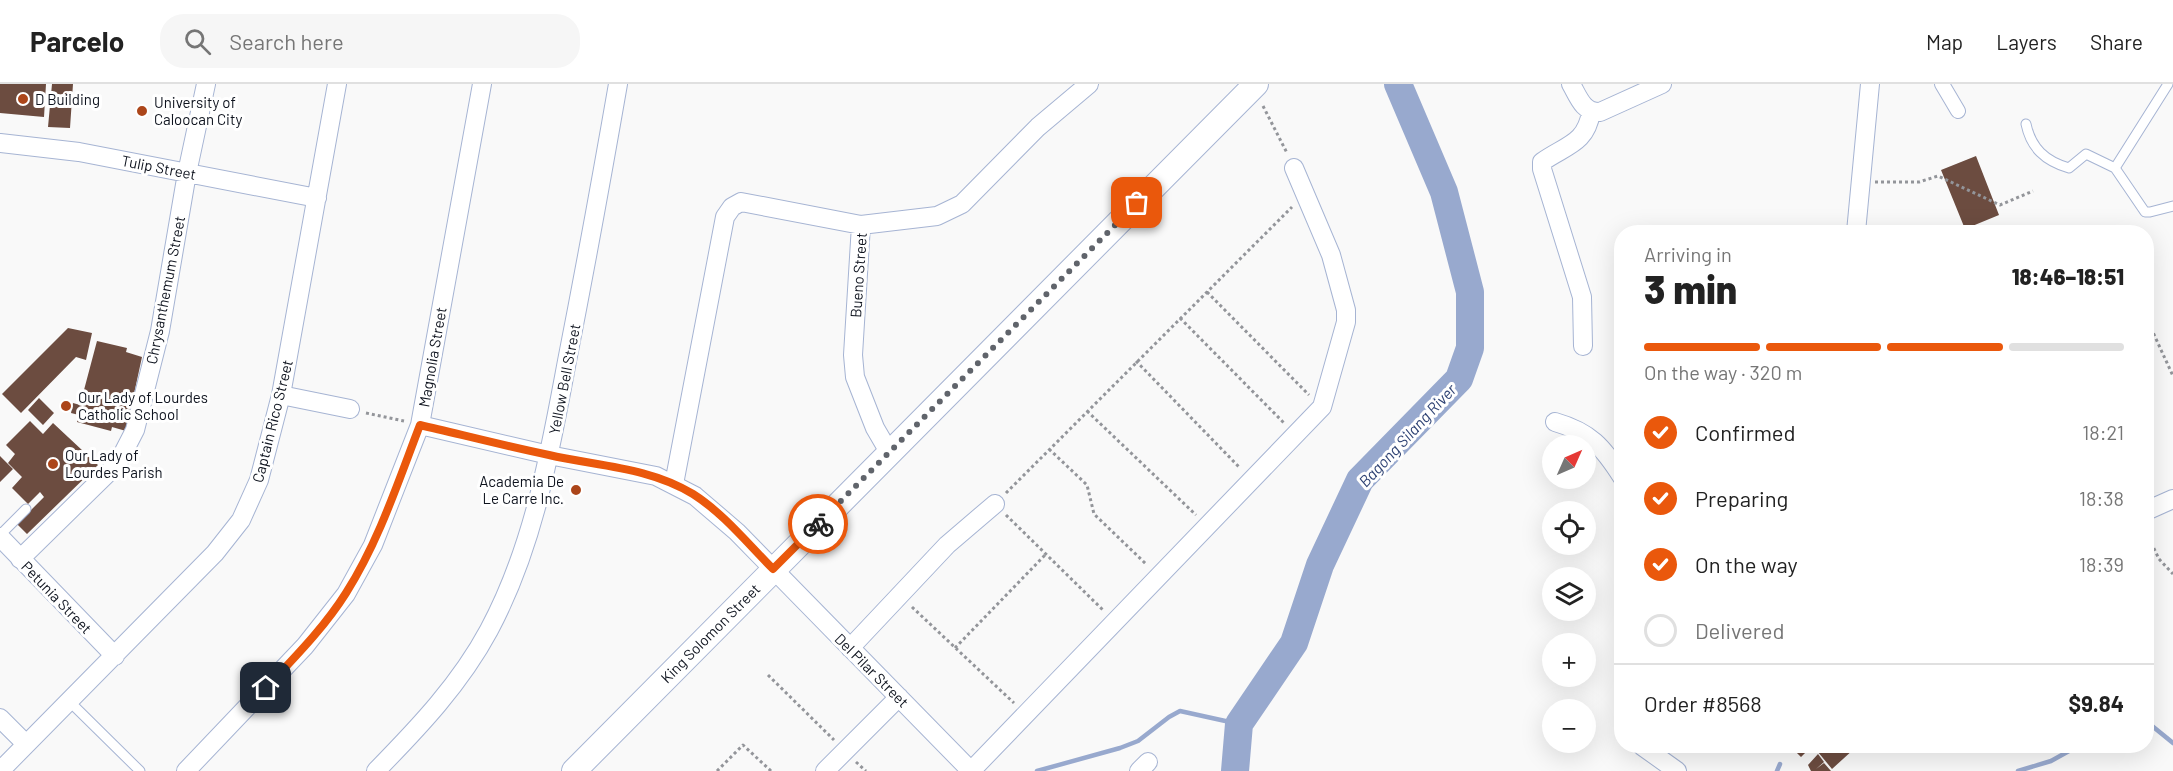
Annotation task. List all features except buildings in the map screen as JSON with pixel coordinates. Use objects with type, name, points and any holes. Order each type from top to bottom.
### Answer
[{"type":"street","name":"Chrysanthemum Street","points":[[20,559],[118,463],[135,430],[160,331],[187,172],[206,84]]},
{"type":"street","name":"Captain Rico Street","points":[[0,771],[215,553],[241,520],[259,480],[281,395],[338,84]]},
{"type":"street","name":"Magnolia Street","points":[[186,771],[306,646],[346,594],[373,545],[420,425],[482,84]]},
{"type":"street","name":"Yellow Bell Street","points":[[376,771],[449,692],[488,631],[509,590],[525,546],[549,455],[618,84]]},
{"type":"street","name":"Bueno Street","points":[[889,452],[875,428],[855,377],[853,344],[861,225],[937,216],[962,204],[1038,127],[1089,84]]},
{"type":"street","points":[[1571,84],[1585,107],[1591,112],[1600,112],[1662,84]]},
{"type":"street","points":[[1857,225],[1870,84]]},
{"type":"street","points":[[1942,84],[1958,111]]},
{"type":"street","name":"King Solomon Street","points":[[574,771],[1253,85]]},
{"type":"street","points":[[1583,346],[1582,297],[1542,169],[1542,162],[1575,142],[1588,129],[1591,112]]},
{"type":"street","name":"Tulip Street","points":[[0,143],[79,152],[317,198]]},
{"type":"street","points":[[971,771],[1322,407],[1346,322],[1346,310],[1331,255],[1294,168]]},
{"type":"street","points":[[674,484],[726,217],[732,207],[741,202],[861,225]]},
{"type":"street","points":[[281,395],[350,409]]},
{"type":"street","points":[[1555,422],[1574,427],[1590,437],[1607,452],[1614,464]]},
{"type":"street","name":"Del Pilar Street","points":[[420,425],[549,455],[636,472],[674,484],[695,495],[773,569],[971,771]]},
{"type":"street","points":[[2154,508],[2173,499]]},
{"type":"street","points":[[850,648],[947,545],[995,504]]},
{"type":"street","name":"Petunia Street","points":[[0,536],[115,656]]},
{"type":"street","points":[[825,771],[899,697]]},
{"type":"street","points":[[0,718],[27,744]]},
{"type":"street","points":[[1652,753],[1677,771]]},
{"type":"lane","points":[[2115,168],[2168,84]]},
{"type":"lane","points":[[2025,124],[2032,145],[2059,164],[2069,168],[2085,154],[2115,168],[2145,212],[2173,206]]},
{"type":"lane","points":[[0,536],[26,509]]},
{"type":"lane","points":[[69,701],[140,771]]},
{"type":"path","points":[[1253,85],[1294,168]]},
{"type":"path","points":[[1862,182],[1919,182],[1938,176],[2000,205],[2033,191]]},
{"type":"path","points":[[1115,621],[995,504],[1306,193]]},
{"type":"path","points":[[1207,292],[1322,407]]},
{"type":"path","points":[[1180,318],[1296,434]]},
{"type":"path","points":[[2154,335],[2173,376]]},
{"type":"path","points":[[1136,361],[1252,480]]},
{"type":"path","points":[[350,409],[420,425]]},
{"type":"path","points":[[1087,411],[1208,526]]},
{"type":"path","points":[[1049,449],[1087,485],[1094,514],[1159,576]]},
{"type":"path","points":[[2154,549],[2159,559],[2173,574]]},
{"type":"path","points":[[955,648],[1046,554]]},
{"type":"path","points":[[900,595],[1026,714]]},
{"type":"path","points":[[768,675],[866,771]]},
{"type":"path","points":[[717,771],[743,745],[771,771]]},
{"type":"waterway","name":"Bagong Silang River","points":[[1235,771],[1239,724],[1294,643],[1320,565],[1360,480],[1459,379],[1470,348],[1470,292],[1444,192],[1398,84]]},
{"type":"waterway","points":[[1037,771],[1138,741],[1180,711],[1239,724]]},
{"type":"waterway","points":[[2154,728],[2173,743]]},
{"type":"waterway","points":[[2018,771],[2051,761],[2065,753]]},
{"type":"waterway","points":[[1777,771],[1780,764]]},
{"type":"way so far","points":[[818,524],[1137,203]]},
{"type":"place","name":"D Building","points":[[23,99]]},
{"type":"place","name":"University of Caloocan City","points":[[142,111]]},
{"type":"place","name":"Our Lady of Lourdes Catholic School","points":[[66,406]]},
{"type":"place","name":"Our Lady of Lourdes Parish","points":[[53,464]]},
{"type":"place","name":"Academia De Le Carre Inc.","points":[[576,490]]},
{"type":"route","points":[[266,688],[306,646],[346,594],[373,545],[420,425],[549,455],[656,476],[695,495],[737,532],[773,569],[818,524]]}]
